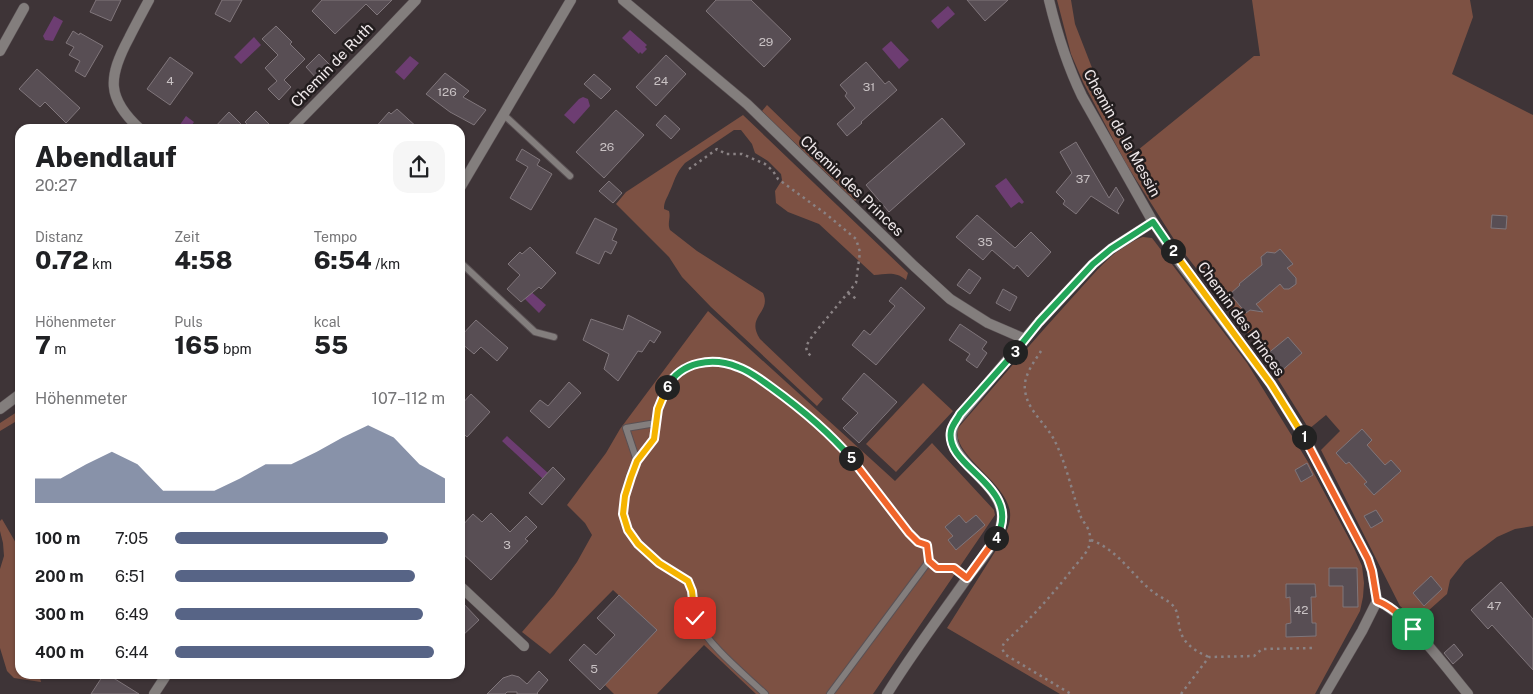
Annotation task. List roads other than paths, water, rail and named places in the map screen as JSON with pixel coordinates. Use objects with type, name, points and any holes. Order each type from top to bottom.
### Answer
[{"type":"street","points":[[135,124],[127,117],[118,102],[113,82],[120,55],[149,0]]},
{"type":"street","name":"Chemin de Ruth","points":[[296,124],[416,0]]},
{"type":"street","points":[[465,179],[571,0]]},
{"type":"street","name":"Chemin des Princes","points":[[623,0],[747,104],[950,299],[988,323],[1025,339]]},
{"type":"street","name":"Chemin de la Messin","points":[[1049,0],[1075,82],[1153,222]]},
{"type":"street","points":[[0,51],[24,8]]},
{"type":"street","points":[[887,694],[967,578],[992,546],[1001,526],[1001,507],[993,491],[960,456],[952,442],[951,432],[955,422],[1025,339],[1093,264],[1111,249],[1153,222]]},
{"type":"street","name":"Chemin des Princes","points":[[1153,222],[1180,263],[1271,384],[1307,442],[1368,559],[1377,601]]},
{"type":"street","points":[[0,409],[15,398]]},
{"type":"street","points":[[465,591],[524,646]]},
{"type":"street","points":[[1325,694],[1362,631],[1377,601],[1394,610],[1413,629],[1468,694]]},
{"type":"street","points":[[154,694],[164,679]]},
{"type":"lane","points":[[503,114],[570,176]]},
{"type":"lane","points":[[465,267],[535,332],[554,337]]},
{"type":"lane","points":[[765,694],[712,643],[695,618],[692,591],[688,581],[647,554],[632,537],[623,514],[631,477],[637,461],[654,439],[658,409],[664,391],[680,371],[692,365],[707,362],[739,367],[789,400],[806,413],[834,440],[849,456],[909,533],[918,542],[927,545],[929,561],[937,568],[954,568],[967,578]]},
{"type":"lane","points":[[637,461],[626,428],[656,423]]},
{"type":"lane","points":[[830,694],[929,561]]}]
